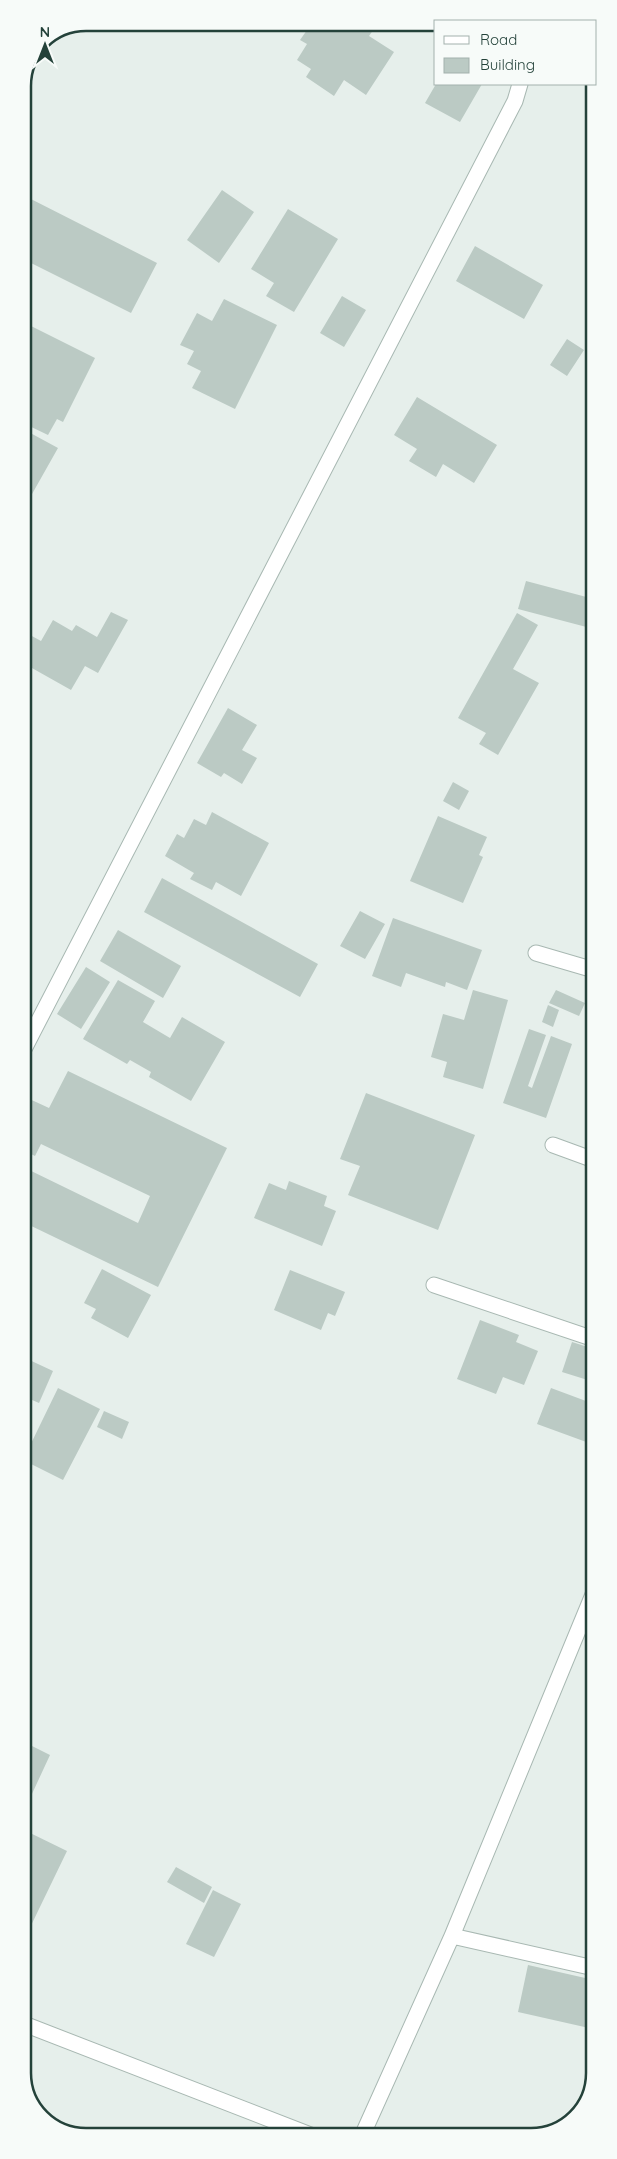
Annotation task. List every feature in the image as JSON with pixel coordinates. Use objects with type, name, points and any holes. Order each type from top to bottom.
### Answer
[{"type":"street","points":[[31,1036],[515,101],[520,85]]},
{"type":"street","points":[[536,953],[586,968]]},
{"type":"street","points":[[553,1145],[586,1157]]},
{"type":"street","points":[[434,1285],[586,1336]]},
{"type":"street","points":[[366,2128],[452,1936],[586,1611]]},
{"type":"street","points":[[452,1936],[586,1966]]},
{"type":"street","points":[[31,2027],[292,2128]]},
{"type":"building","points":[[306,31],[372,31],[369,36],[394,52],[366,95],[344,80],[334,96],[306,77],[311,69],[297,60],[307,44],[300,40]]},
{"type":"building","points":[[435,85],[481,85],[460,122],[425,103]]},
{"type":"building","points":[[222,190],[254,212],[219,263],[187,240]]},
{"type":"building","points":[[31,199],[157,263],[131,313],[31,263]]},
{"type":"building","points":[[288,209],[338,239],[294,312],[266,296],[274,283],[251,269]]},
{"type":"building","points":[[475,246],[543,285],[524,319],[456,281]]},
{"type":"building","points":[[342,296],[366,310],[344,347],[320,333]]},
{"type":"building","points":[[224,299],[277,325],[235,409],[192,388],[201,371],[187,364],[194,351],[180,345],[197,313],[212,321]]},
{"type":"building","points":[[31,326],[95,358],[63,422],[57,419],[48,435],[31,427]]},
{"type":"building","points":[[567,339],[584,350],[567,376],[550,365]]},
{"type":"building","points":[[417,397],[497,445],[474,483],[443,464],[436,477],[409,461],[417,449],[394,435]]},
{"type":"building","points":[[31,433],[58,448],[31,496]]},
{"type":"building","points":[[526,581],[586,597],[586,627],[518,609]]},
{"type":"building","points":[[111,612],[128,620],[98,673],[85,666],[71,690],[31,668],[31,636],[41,641],[53,620],[72,631],[76,625],[97,637]]},
{"type":"building","points":[[517,613],[538,625],[513,669],[539,683],[498,755],[479,744],[486,733],[458,718]]},
{"type":"building","points":[[228,708],[257,725],[242,750],[257,758],[242,784],[224,773],[221,777],[197,763]]},
{"type":"building","points":[[453,782],[469,791],[459,810],[443,801]]},
{"type":"building","points":[[212,812],[269,843],[241,896],[216,882],[212,890],[190,879],[194,873],[165,856],[177,834],[184,838],[194,819],[206,825]]},
{"type":"building","points":[[438,816],[487,837],[479,855],[483,857],[463,903],[410,881]]},
{"type":"building","points":[[162,878],[318,964],[300,997],[144,912]]},
{"type":"building","points":[[360,911],[385,924],[365,959],[340,946]]},
{"type":"building","points":[[393,918],[482,950],[467,990],[446,982],[445,987],[406,973],[401,987],[372,976]]},
{"type":"building","points":[[118,930],[181,966],[163,998],[100,961]]},
{"type":"building","points":[[86,967],[110,982],[81,1029],[57,1014]]},
{"type":"building","points":[[118,980],[155,1001],[143,1022],[170,1038],[182,1017],[225,1042],[191,1101],[149,1077],[151,1072],[130,1060],[127,1064],[83,1039]]},
{"type":"building","points":[[473,990],[508,1000],[483,1089],[443,1077],[447,1062],[431,1057],[443,1014],[464,1020]]},
{"type":"building","points":[[556,990],[585,1003],[579,1016],[549,1003]]},
{"type":"building","points":[[548,1005],[559,1010],[553,1027],[542,1022]]},
{"type":"building","points":[[529,1029],[546,1035],[528,1086],[532,1088],[551,1036],[572,1044],[546,1118],[503,1103]]},
{"type":"building","points":[[68,1071],[227,1148],[158,1287],[31,1226],[31,1171],[138,1223],[150,1196],[41,1144],[35,1156],[31,1154],[31,1100],[49,1108]]},
{"type":"building","points":[[366,1093],[475,1135],[438,1230],[348,1195],[360,1166],[340,1159]]},
{"type":"building","points":[[289,1181],[327,1196],[324,1206],[336,1211],[322,1246],[254,1218],[269,1183],[286,1190]]},
{"type":"building","points":[[102,1269],[151,1295],[128,1338],[91,1318],[96,1309],[84,1303]]},
{"type":"building","points":[[290,1270],[345,1292],[335,1316],[328,1313],[321,1330],[274,1310]]},
{"type":"building","points":[[480,1320],[519,1335],[516,1342],[538,1351],[524,1385],[503,1377],[496,1394],[457,1379]]},
{"type":"building","points":[[572,1342],[586,1346],[586,1380],[562,1372]]},
{"type":"building","points":[[31,1361],[53,1371],[39,1403],[31,1400]]},
{"type":"building","points":[[58,1388],[100,1409],[63,1480],[31,1464],[31,1444]]},
{"type":"building","points":[[551,1388],[586,1401],[586,1442],[537,1424]]},
{"type":"building","points":[[104,1411],[129,1422],[122,1439],[97,1427]]},
{"type":"building","points":[[31,1746],[50,1755],[31,1796]]},
{"type":"building","points":[[31,1833],[67,1851],[31,1926]]},
{"type":"building","points":[[176,1867],[212,1887],[204,1903],[167,1882]]},
{"type":"building","points":[[213,1890],[241,1904],[214,1957],[186,1944]]},
{"type":"building","points":[[528,1965],[586,1978],[586,2027],[518,2012]]}]
